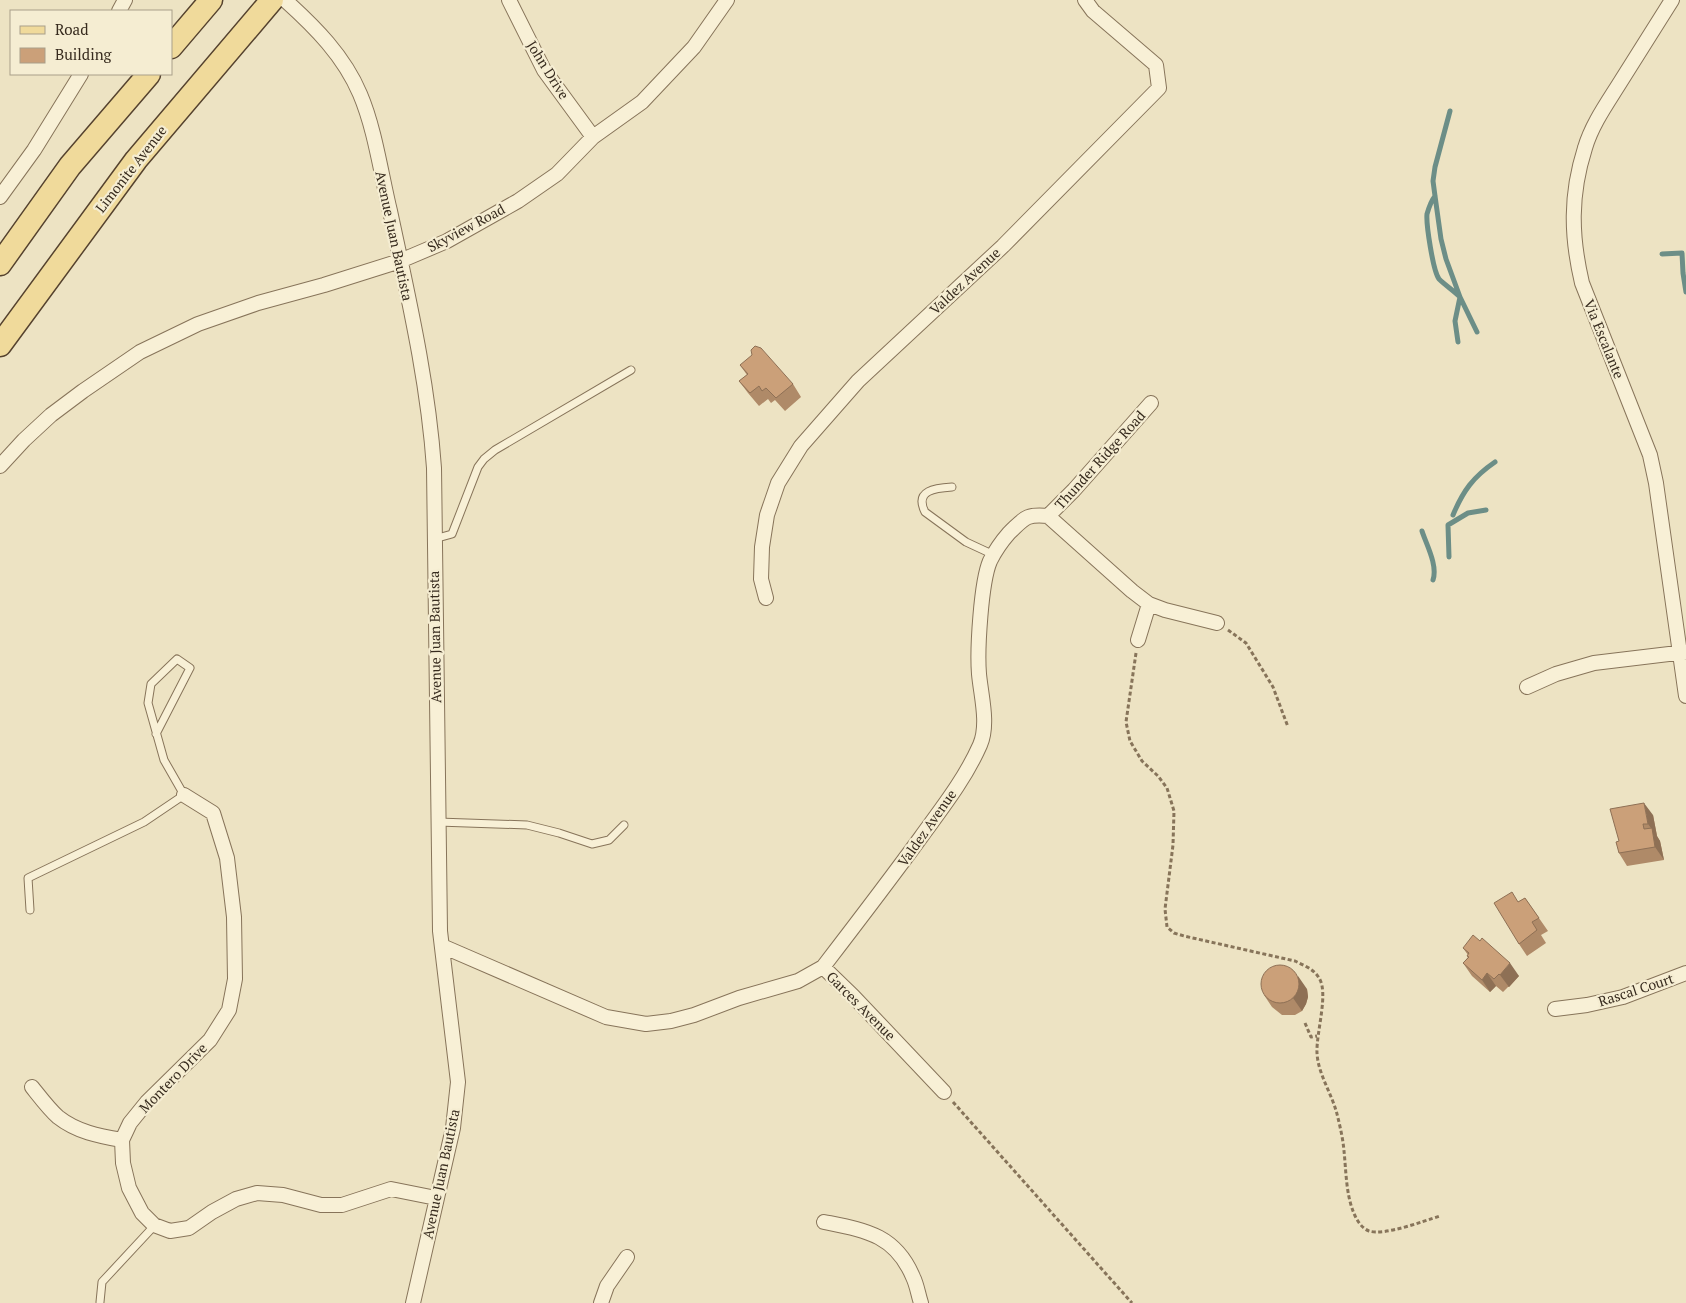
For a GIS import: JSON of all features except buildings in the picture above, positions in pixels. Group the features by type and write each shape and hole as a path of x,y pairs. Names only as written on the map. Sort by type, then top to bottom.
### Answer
{"main road":[{"path":"172,46 211,0"},
{"name":"Limonite Avenue","path":"0,345 136,160 272,0"},
{"path":"0,264 70,166 148,75"}],"street":[{"name":"Avenue Juan Bautista","path":"286,0 310,22 331,46 360,94 375,146 426,392 434,468 437,822 440,932 458,1082 453,1128 413,1303"},
{"name":"John Drive","path":"509,0 544,70 593,137"},
{"name":"Skyview Road","path":"0,466 51,415 140,352 198,324 258,302 324,285 400,261 447,241 518,201 557,174 593,137 642,102 694,47 727,0"},
{"name":"Valdez Avenue","path":"766,598 761,579 762,548 768,515 778,483 801,446 858,381 1003,246 1159,88 1156,65 1093,11 1086,0"},
{"name":"Via Escalante","path":"1672,0 1611,96 1585,146 1574,201 1573,230 1576,259 1582,284 1650,455 1683,653 1686,696"},
{"path":"0,197 34,150 80,75"},
{"name":"Thunder Ridge Road","path":"1048,516 1074,490 1151,403"},
{"name":"Thunder Ridge Road","path":"979,671 981,621 990,562 1003,540 1025,518 1031,515 1048,516 1149,604 1217,623"},
{"path":"1138,640 1149,604"},
{"path":"1527,687 1556,674 1594,663 1683,653"},
{"name":"Valdez Avenue","path":"823,967 872,905 948,800 972,763 981,742 984,723 979,671"},
{"name":"Montero Drive","path":"122,1140 130,1123 147,1102 210,1040 229,1010 235,979 234,917 227,858 213,813 184,795"},
{"name":"Garces Avenue","path":"442,946 606,1017 646,1024 671,1021 694,1015 739,998 798,981 823,967 854,996 944,1092"},
{"name":"Rascal Court","path":"1555,1009 1587,1006 1623,997 1686,973"},
{"path":"32,1088 58,1117 78,1130 122,1140 123,1163 129,1188 142,1213 155,1225 170,1231 189,1228 212,1212 236,1199 257,1194 283,1195 321,1206 342,1205 391,1189 436,1198"},
{"path":"824,1222 863,1229 878,1236 892,1246 905,1262 913,1277 921,1303"},
{"path":"601,1303 607,1286 627,1257"}],"lane":[{"path":"434,539 452,534 478,467 484,459 496,450 632,370"},
{"path":"952,487 934,488 923,496 921,502 925,512 966,542 994,555"},
{"path":"30,910 28,878 144,822 184,795 164,760 156,734 148,703 151,684 177,659 190,668 156,734"},
{"path":"437,822 528,826 560,833 592,844 609,840 624,825"},
{"path":"100,1302 102,1282 155,1225"}],"path":[{"path":"1217,623 1246,643 1273,687 1288,727"},
{"path":"1138,640 1126,722 1130,742 1142,761 1158,776 1167,788 1174,811 1173,845 1165,910 1167,927 1174,933 1184,936 1295,961 1310,968 1320,978 1323,991 1317,1036 1318,1063 1337,1112 1352,1208 1356,1218 1369,1231 1378,1232 1396,1229 1440,1216"},
{"path":"1305,1023 1311,1037 1317,1036"},
{"path":"944,1092 1132,1303"}],"waterway":[{"path":"1450,111 1433,181 1441,239 1446,259 1460,297 1477,332"},
{"path":"1435,196 1427,214 1430,247 1434,267 1439,279 1460,297 1455,321 1458,342"},
{"path":"1662,254 1682,253 1686,292"},
{"path":"1453,515 1470,485 1495,462"},
{"path":"1449,557 1448,525 1468,513 1486,510"},
{"path":"1422,531 1433,561 1433,580"}]}
